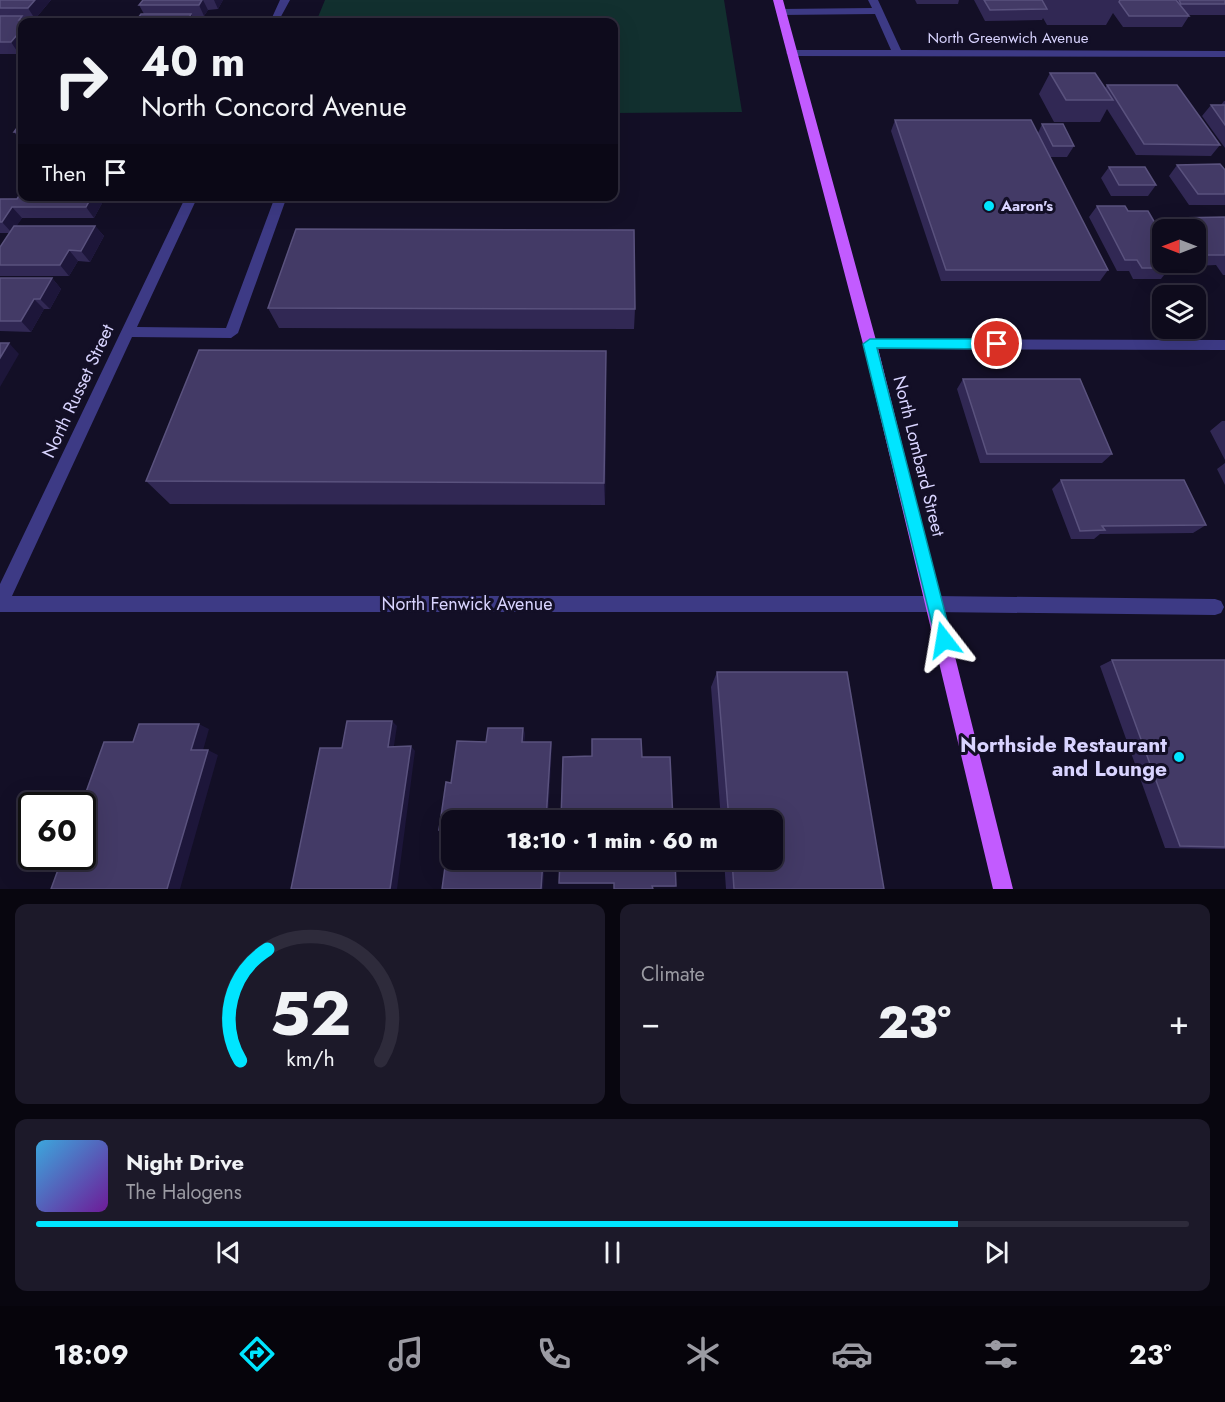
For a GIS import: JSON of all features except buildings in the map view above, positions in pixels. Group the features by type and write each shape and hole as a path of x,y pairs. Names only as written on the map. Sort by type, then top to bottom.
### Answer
{"main road":[{"name":"North Lombard Street","path":"778,0 870,344 1003,889"}],"street":[{"path":"276,18 285,0"},
{"path":"873,0 897,53"},
{"path":"781,12 878,11"},
{"name":"North Greenwich Avenue","path":"791,53 1225,54"},
{"name":"North Russet Street","path":"0,603 190,201"},
{"path":"128,332 231,333 279,202"},
{"path":"870,344 1225,345"},
{"name":"North Fenwick Avenue","path":"0,603 935,604 1215,607"}],"green space":[{"path":"325,0 724,0 742,112 618,113 618,18 318,18"}],"place":[{"name":"Aaron's","path":"989,206"},
{"name":"Northside Restaurant and Lounge","path":"1179,757"}],"route":[{"path":"944,640 870,344 997,344"}]}
